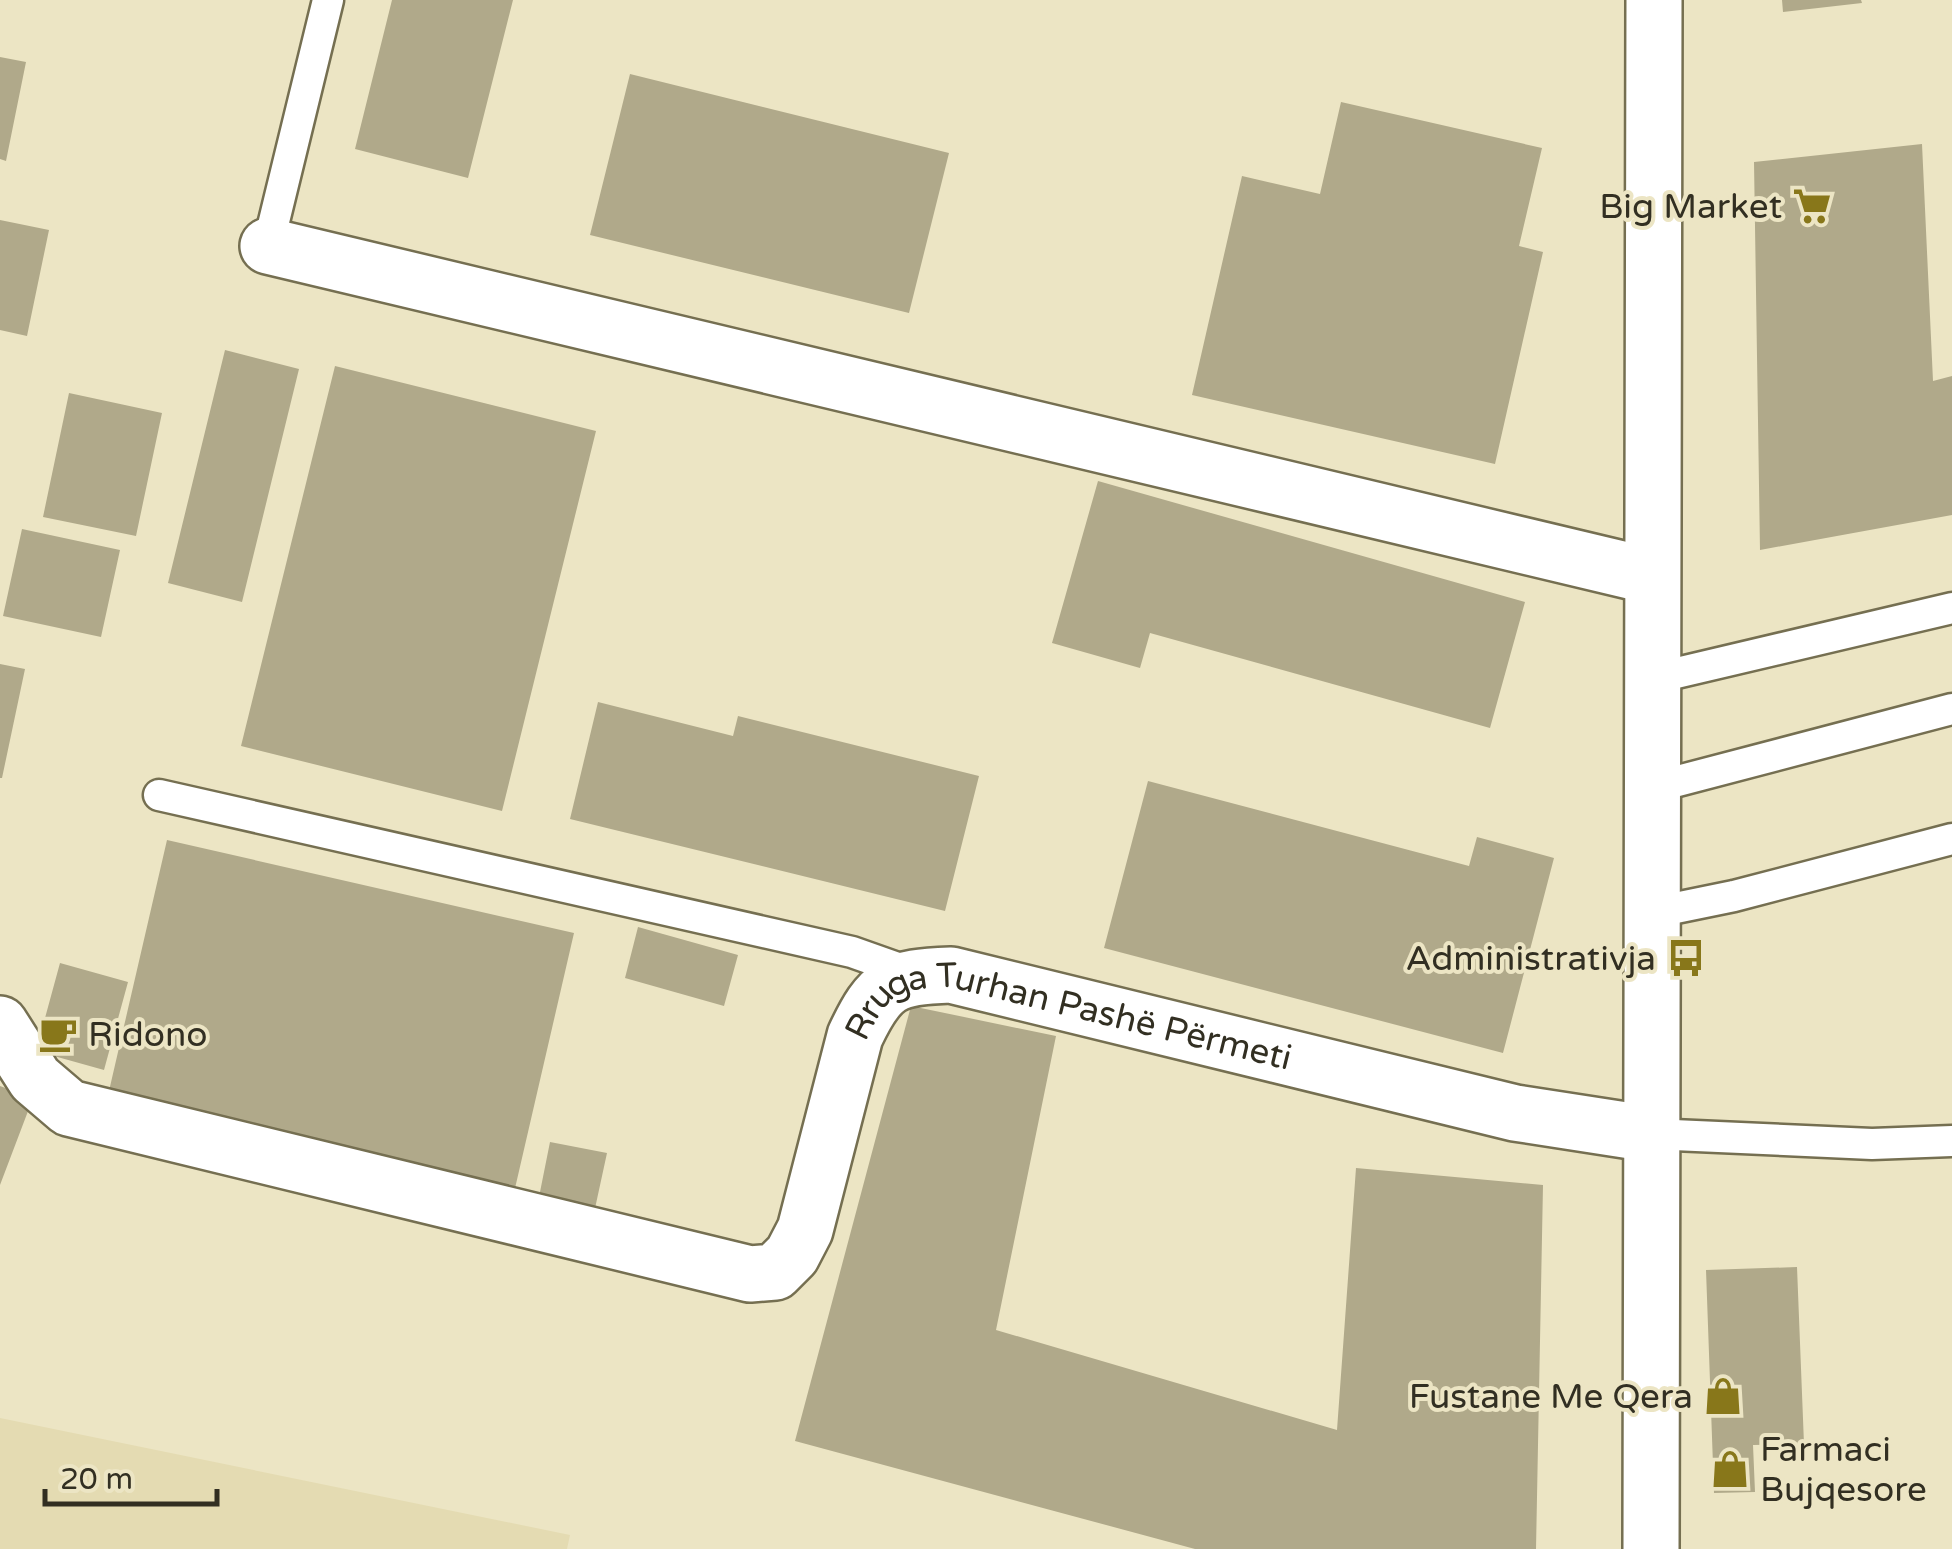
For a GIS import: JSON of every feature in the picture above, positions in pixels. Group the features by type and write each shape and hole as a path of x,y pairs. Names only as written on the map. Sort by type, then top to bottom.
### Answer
{"street":[{"path":"1651,1549 1654,0"},
{"path":"268,246 1651,576"},
{"name":"Rruga Turhan Pashë Përmeti","path":"0,1024 35,1079 69,1108 750,1274 774,1272 792,1254 805,1230 855,1036 868,1008 887,986 920,976 951,976 1515,1113 1651,1134"}],"lane":[{"path":"268,246 328,0"},
{"path":"1651,679 1952,608"},
{"path":"1651,788 1952,708"},
{"path":"159,795 852,952 920,976"},
{"path":"1651,914 1952,839"},
{"path":"1651,1134 1872,1144 1952,1141"}],"shaded area":[{"path":"0,1418 570,1535 567,1549 0,1549"}],"building":[{"path":"392,0 513,0 468,178 355,149"},
{"path":"1782,0 1861,0 1862,3 1783,12"},
{"path":"0,57 26,62 6,161 0,159"},
{"path":"630,74 949,153 909,313 590,235"},
{"path":"1341,102 1542,148 1519,246 1543,252 1495,464 1192,395 1242,176 1320,194"},
{"path":"1922,144 1933,381 1952,376 1952,515 1760,550 1754,162"},
{"path":"0,220 49,230 27,336 0,330"},
{"path":"225,350 299,369 242,602 168,583"},
{"path":"335,366 596,431 502,811 241,746"},
{"path":"69,393 162,413 136,536 43,517"},
{"path":"1098,481 1525,602 1490,728 1150,633 1140,668 1052,643"},
{"path":"22,529 120,550 101,637 3,616"},
{"path":"0,664 25,669 2,778 0,778"},
{"path":"598,702 733,736 738,716 979,776 945,911 570,819"},
{"path":"1148,781 1469,866 1477,837 1554,858 1503,1053 1104,948"},
{"path":"167,840 574,933 513,1197 106,1104"},
{"path":"638,927 738,955 724,1006 625,978"},
{"path":"60,963 128,982 104,1070 36,1051"},
{"path":"911,1006 1056,1036 996,1330 1337,1430 1356,1168 1543,1185 1536,1549 1195,1549 795,1441"},
{"path":"0,1086 33,1098 0,1185"},
{"path":"550,1142 607,1153 594,1213 538,1202"},
{"path":"1797,1267 1804,1444 1753,1445 1755,1492 1714,1493 1706,1270"}],"place":[{"name":"Big Market","path":"1812,206"},
{"name":"Administrativja","path":"1686,958"},
{"name":"Ridono","path":"58,1034"},
{"name":"Fustane Me Qera","path":"1723,1396"},
{"name":"Farmaci Bujqesore","path":"1730,1469"}]}
